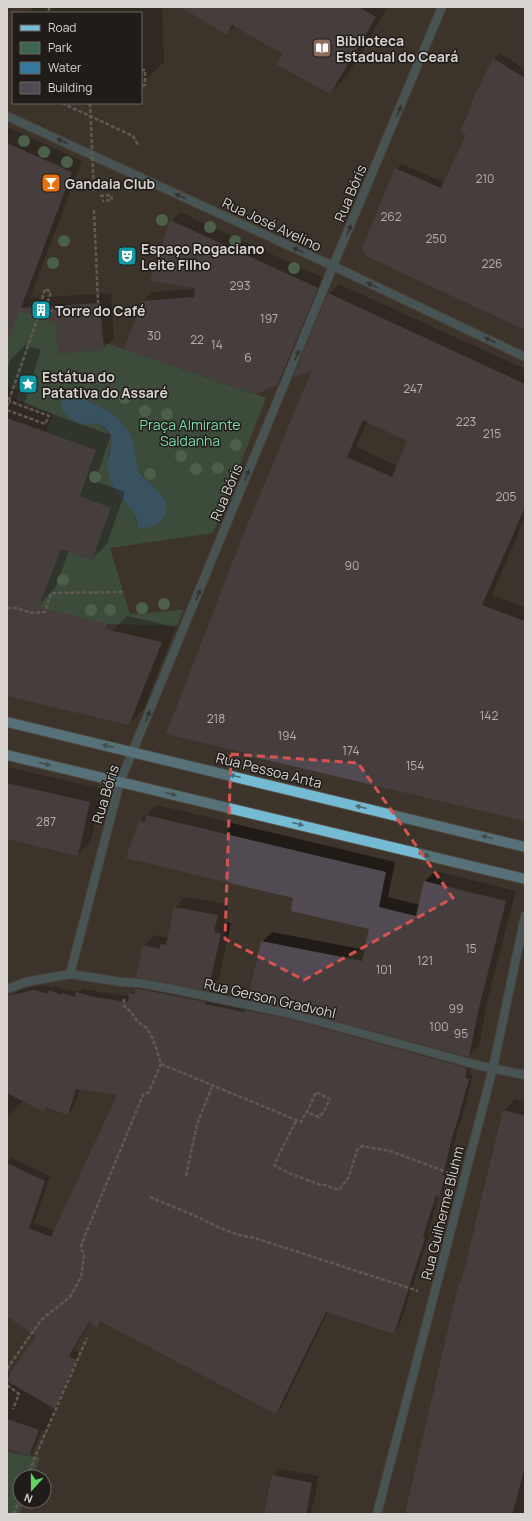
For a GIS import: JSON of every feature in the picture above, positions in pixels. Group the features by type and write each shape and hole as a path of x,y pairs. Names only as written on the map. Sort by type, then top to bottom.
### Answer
{"main road":[{"name":"Rua Pessoa Anta","path":"7,722 525,847"},
{"path":"7,755 525,879"}],"street":[{"name":"Rua Bóris","path":"70,974 120,782 333,266 442,7"},
{"name":"Rua José Avelino","path":"7,116 333,266 525,357"},
{"name":"Rua Guilherme Bluhm","path":"377,1514 493,1068 525,916"},
{"name":"Rua Gerson Gradvohl","path":"7,990 26,982 70,974 122,982 139,983 291,1014 493,1068 525,1075"}],"path":[{"path":"142,70 145,70 145,85 142,86"},
{"path":"64,104 133,136 138,145"},
{"path":"90,104 94,193"},
{"path":"100,196 111,195 112,200 102,200"},
{"path":"94,210 98,303"},
{"path":"42,298 45,289 51,292 47,304"},
{"path":"49,310 55,312"},
{"path":"7,406 38,317"},
{"path":"7,392 11,393"},
{"path":"7,410 45,424 49,416 9,401"},
{"path":"7,608 16,608 32,613 45,612 51,593 124,592"},
{"path":"122,982 124,1006 133,1013 138,1022 147,1027 149,1034 153,1039 153,1045 161,1064 212,1087 233,1094 296,1121 301,1122 306,1112 308,1110 316,1092 330,1099 319,1117 306,1112"},
{"path":"7,1369 40,1320 70,1297 77,1285 81,1277 84,1256 81,1248 82,1243 143,1095 149,1092 161,1064"},
{"path":"186,1176 197,1124 212,1087"},
{"path":"296,1121 274,1165 291,1174 321,1186 325,1185 339,1190 349,1177 357,1150 362,1146 390,1151 464,1179"},
{"path":"150,1197 226,1231 241,1236 255,1238 434,1296"},
{"path":"30,1469 87,1338"},
{"path":"7,1385 19,1394 13,1409"}],"highlighted area":[{"path":"231,754 358,763 453,898 304,980 225,939"}],"green space":[{"name":"Praça Almirante Saldanha","path":"7,305 56,324 58,353 103,350 103,342 266,398 213,533 110,548 130,614 183,610 177,626 107,624 55,611 53,617 7,593 40,605 61,549 92,560 111,508 80,496 96,450 46,432 53,414 16,399 19,390 7,386","holes":["81,395 85,400 103,408 123,424 134,444 137,466 140,472 156,489 138,527 134,513 129,505 123,500 108,457 112,441 106,430 93,422 85,424 73,420 63,412"]},
{"path":"7,1452 40,1457 36,1469 12,1469 12,1509 21,1509 19,1514 7,1514"}],"water":[{"path":"75,391 91,403 103,408 113,415 122,423 129,433 135,447 139,471 160,494 166,506 166,513 161,521 156,525 147,528 138,527 133,512 116,491 108,470 111,437 107,430 97,424 79,423 63,412 63,398"}],"building":[{"name":"Biblioteca Estadual do Ceará","path":"181,7 359,7 376,17 330,94 276,64 283,54 232,25 227,35"},
{"path":"493,58 525,78 525,330 366,256 362,248 395,168 441,188 466,135 460,131 469,112 471,103"},
{"path":"7,143 72,172 21,308 100,303 104,350 58,353 56,324 20,310 9,339 7,339"},
{"path":"170,220 318,288 278,384 256,394 124,349 142,301 194,297 195,288 150,281"},
{"path":"328,293 525,384 525,507 482,605 525,621 525,821 246,755 246,753 166,734 242,538 312,370 293,378","holes":["363,420 407,441 392,477 347,457"]},
{"path":"7,418 96,450 80,496 111,508 92,560 61,549 39,607 107,624 105,629 162,642 129,725 7,696"},
{"path":"7,783 90,802 78,856 7,839"},
{"path":"146,815 386,872 379,907 416,916 424,881 506,901 478,1012 469,1057 292,1009 248,999 261,941 362,961 369,929 291,911 293,898 126,858 139,820 145,822"},
{"path":"174,907 218,915 214,932 221,934 208,991 136,977 143,945 159,949 161,944 166,945"},
{"path":"135,988 206,1002 205,1004 244,1012 245,1010 290,1019 467,1068 465,1078 469,1079 454,1129 443,1175 445,1176 439,1197 436,1196 429,1217 423,1237 425,1238 394,1334 326,1312 276,1414 100,1321 97,1328 89,1322 69,1356 76,1360 55,1409 7,1381 11,1372 36,1336 7,1316 7,1163 45,1181 29,1228 51,1237 117,1095 76,1089 68,1115 46,1107 44,1112 7,1093 7,996 34,990 48,994 49,990 61,995 62,993 75,997 76,992 94,997 128,1002 129,994 135,994"},
{"path":"503,1110 525,1116 525,1466 512,1514 405,1514 459,1282 461,1283"},
{"path":"7,1419 39,1430 29,1456 7,1448"},
{"path":"272,1475 312,1483 306,1514 264,1514"}],"place":[{"name":"Biblioteca Estadual do Ceará","path":"322,48"},
{"name":"Gandaia Club","path":"51,183"},
{"name":"Espaço Rogaciano Leite Filho","path":"127,256"},
{"name":"Torre do Café","path":"41,310"},
{"name":"Estátua do Patativa do Assaré","path":"28,384"}]}
